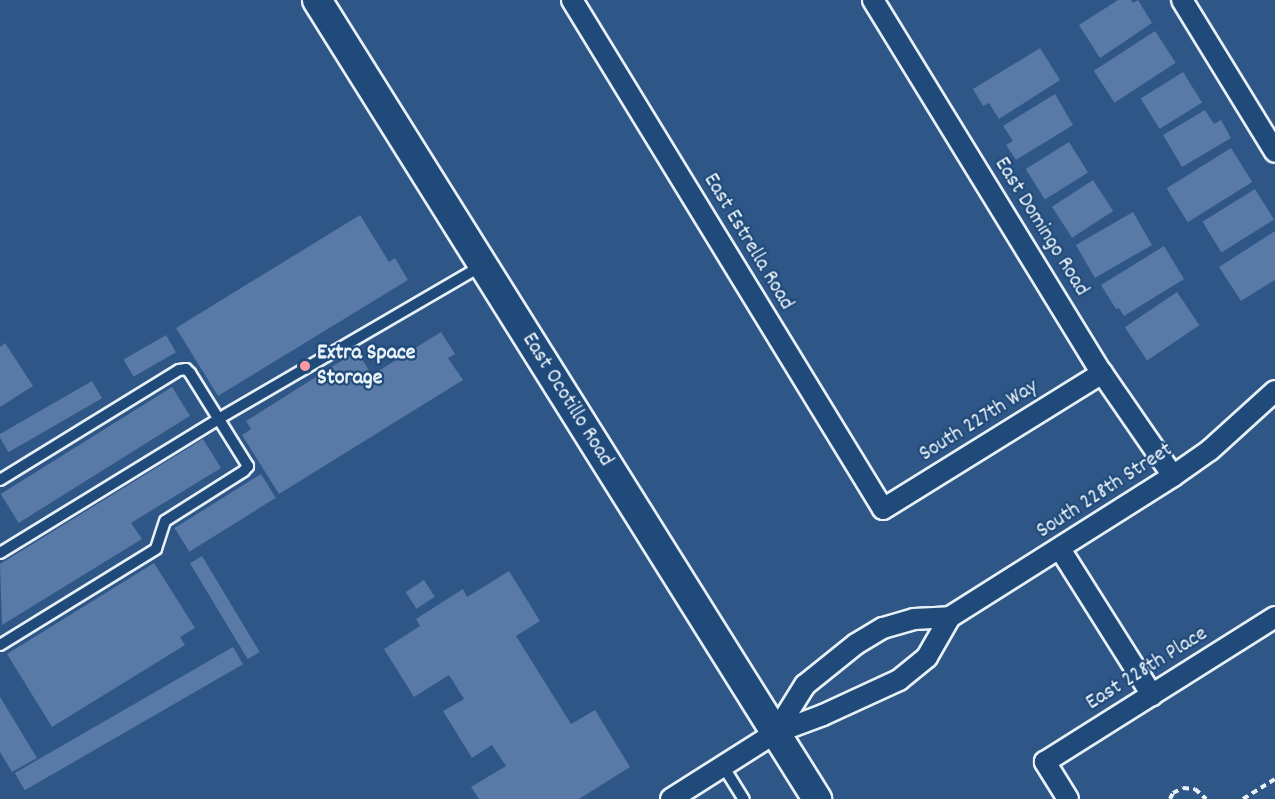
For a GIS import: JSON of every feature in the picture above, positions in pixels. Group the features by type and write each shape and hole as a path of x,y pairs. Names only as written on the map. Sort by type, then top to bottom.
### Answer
{"main road":[{"name":"East Ocotillo Road","path":"317,0 817,799"}],"street":[{"name":"East Estrella Road","path":"572,0 883,509"},
{"name":"East Domingo Road","path":"873,0 1102,373 1173,476"},
{"path":"1182,0 1275,152"},
{"name":"South 227th Way","path":"883,509 1102,373"},
{"name":"South 228th Street","path":"671,799 775,733 824,715 899,680 927,657 950,617 1173,476 1210,450 1275,391"},
{"path":"1060,549 1152,695"},
{"name":"South 228th Street","path":"775,733 805,685 856,644 883,628 914,619 950,617"},
{"name":"East 228th Place","path":"1068,799 1045,762 1275,617"}],"lane":[{"path":"0,552 220,418 483,265"},
{"path":"0,480 179,370 186,369 220,418 248,466 244,471 165,521 156,549 0,645"},
{"path":"723,766 744,799"}],"path":[{"path":"1243,799 1275,779"},
{"path":"1170,799 1173,793 1183,788 1195,789 1206,799"}],"building":[{"path":"1118,0 1131,0 1133,3 1138,0 1152,23 1100,58 1079,25"},
{"path":"1155,31 1176,63 1114,103 1094,71"},
{"path":"1040,48 1060,80 999,119 989,103 983,106 973,89"},
{"path":"1183,72 1202,103 1160,129 1141,98"},
{"path":"1055,94 1073,125 1016,160 1006,145 1013,141 1003,126"},
{"path":"1205,110 1214,124 1221,120 1231,138 1182,167 1163,135"},
{"path":"1069,142 1088,173 1045,200 1026,169"},
{"path":"1231,148 1252,182 1188,222 1167,188"},
{"path":"1093,180 1113,211 1072,238 1052,207"},
{"path":"1255,189 1274,220 1221,252 1202,222"},
{"path":"1133,212 1152,245 1095,278 1076,245"},
{"path":"360,215 389,262 395,258 408,280 218,396 176,328"},
{"path":"1275,231 1275,280 1241,301 1219,267"},
{"path":"1164,246 1184,279 1124,316 1119,308 1116,309 1101,285"},
{"path":"1177,292 1199,325 1147,360 1125,327"},
{"path":"441,332 455,354 448,358 463,380 279,494 242,435 251,429 246,421 357,351 372,375"},
{"path":"166,335 176,352 134,377 124,360"},
{"path":"5,343 33,386 0,407 0,347"},
{"path":"92,381 102,398 8,452 0,434"},
{"path":"172,387 190,416 19,523 1,494"},
{"path":"203,439 221,468 131,523 142,539 2,625 0,564"},
{"path":"261,474 276,498 189,552 174,528"},
{"path":"202,556 260,652 248,659 190,563"},
{"path":"154,563 195,628 180,637 185,645 52,727 7,654"},
{"path":"509,571 540,621 516,636 571,724 595,710 630,767 579,799 479,799 471,787 506,766 492,745 472,758 443,711 464,699 449,675 414,697 384,649 420,626 416,619 463,589 467,597"},
{"path":"424,580 435,597 416,609 406,592"},
{"path":"233,647 243,664 25,790 15,773"},
{"path":"0,697 37,758 12,772 0,752"}],"place":[{"name":"Extra Space Storage","path":"305,366"}]}
